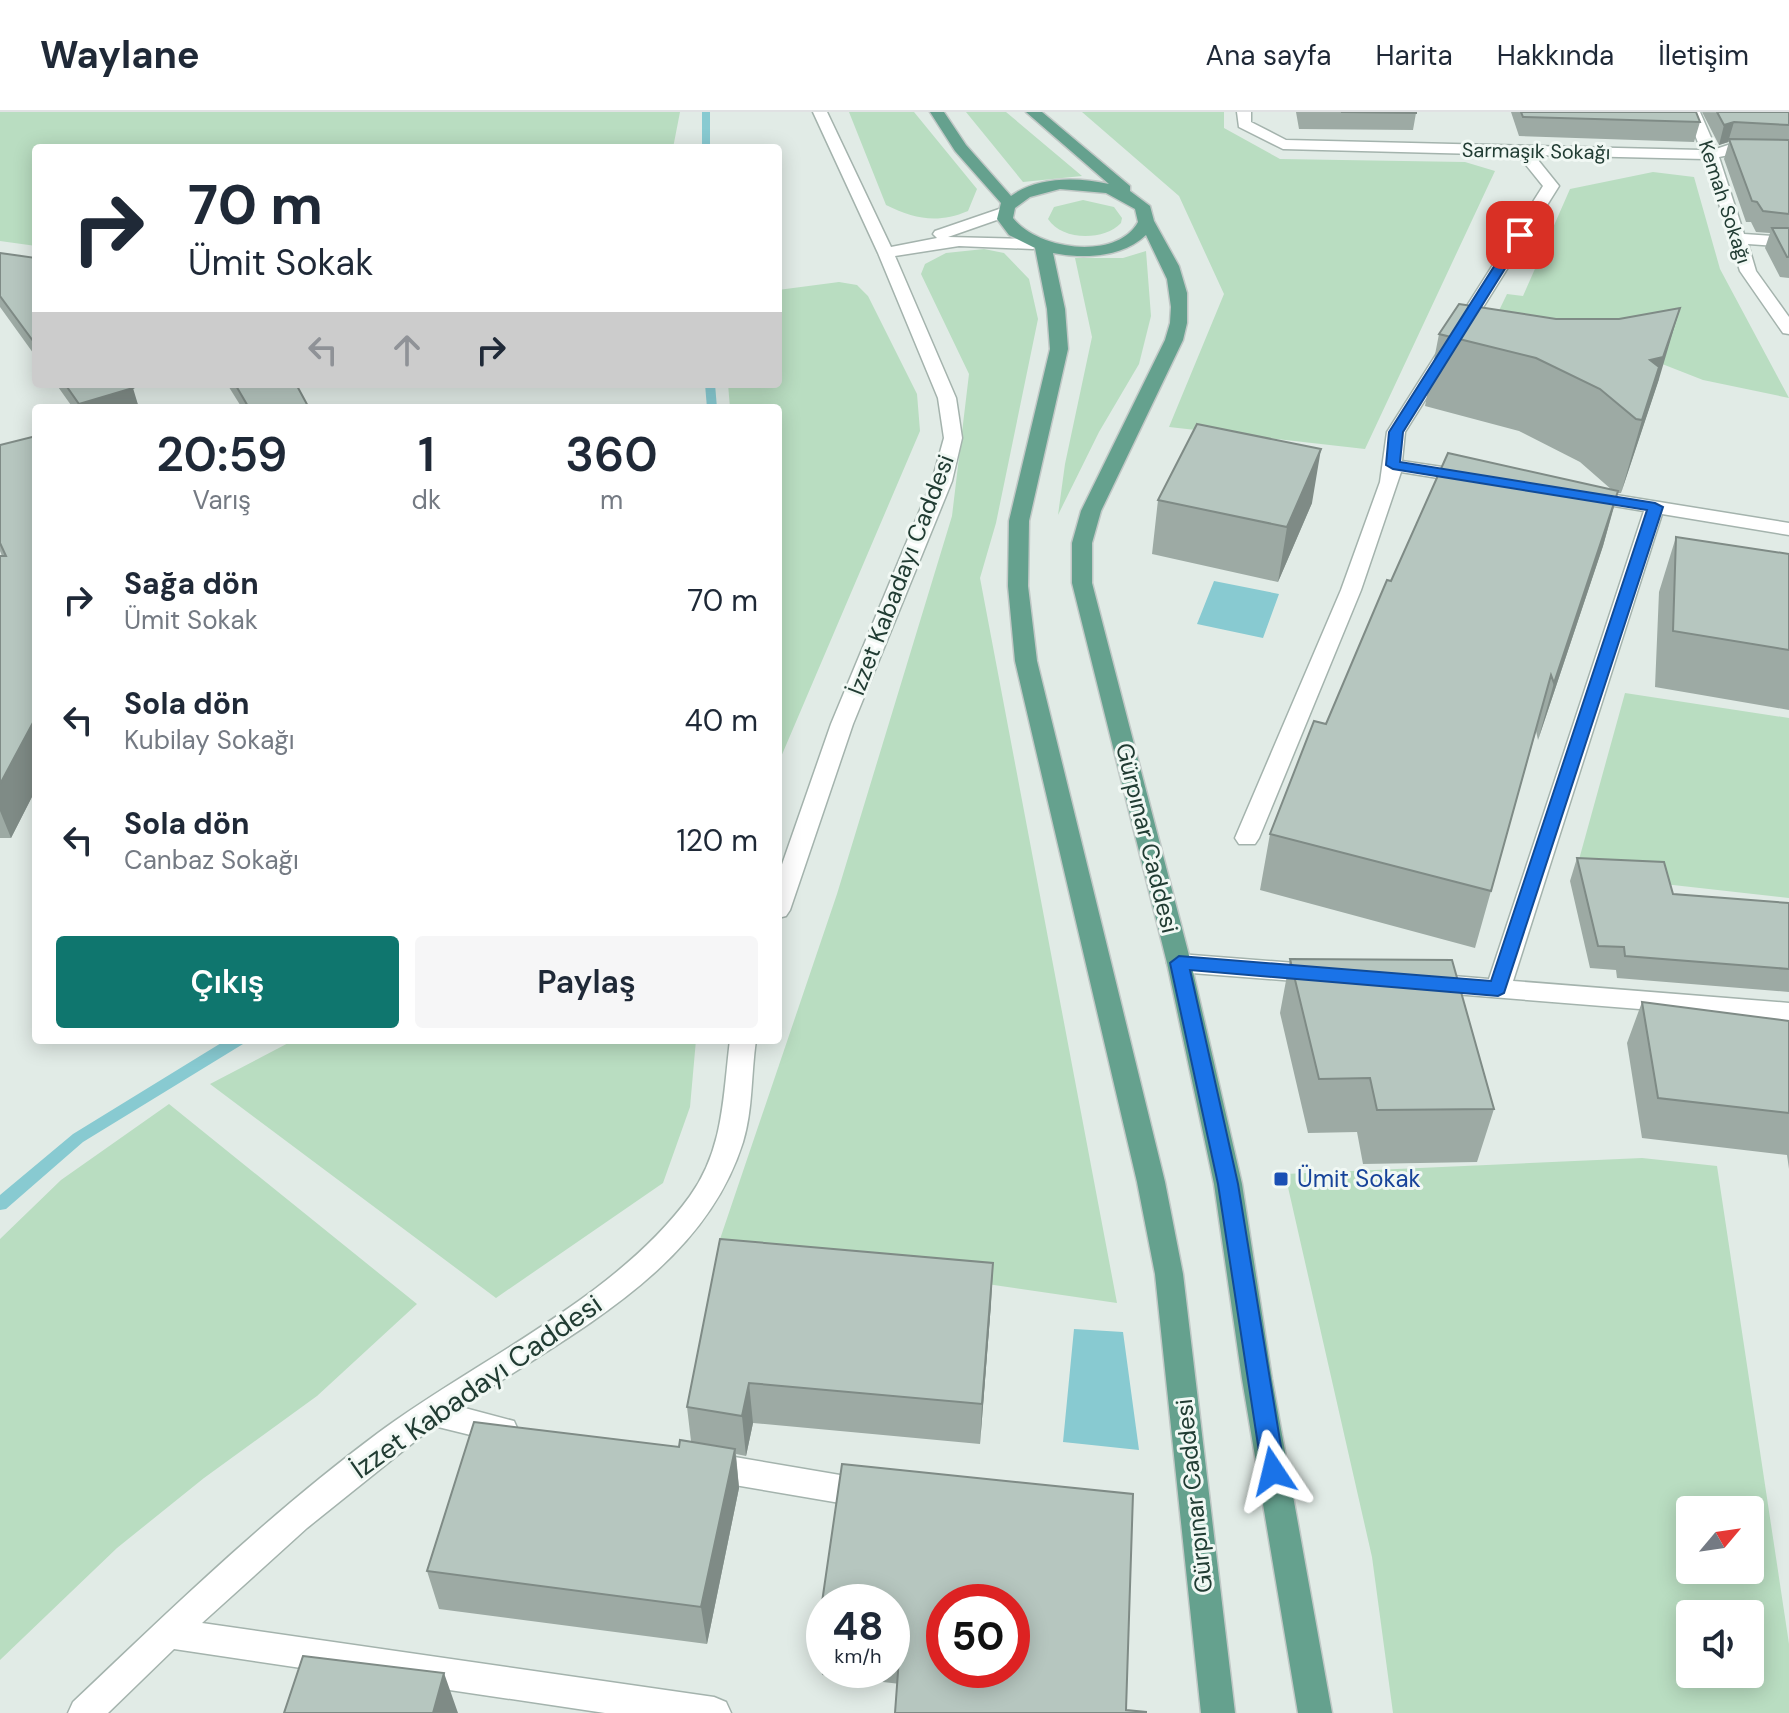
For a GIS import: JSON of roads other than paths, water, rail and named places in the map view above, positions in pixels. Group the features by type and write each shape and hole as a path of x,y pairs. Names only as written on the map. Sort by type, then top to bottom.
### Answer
{"main road":[{"path":"937,112 960,148 1007,207 1006,224 1016,235 1038,245 1081,252 1105,250 1134,239 1148,224"},
{"path":"1033,112 1137,201"},
{"path":"1007,207 1021,194 1059,184 1103,187 1137,201"},
{"name":"Gürpınar Caddesi","path":"1137,201 1147,212 1148,224 1174,272 1182,316 1174,340 1091,511 1082,543 1082,583 1179,963 1228,1184 1257,1379 1315,1713"},
{"name":"Gürpınar Caddesi","path":"1038,245 1056,309 1059,349 1019,521 1018,586 1025,646 1169,1274 1218,1713"}],"street":[{"name":"İzzet Kabadayı Caddesi","path":"782,898 842,724 950,457 952,417 947,398 886,253 820,112"},
{"name":"Sarmaşık Sokağı","path":"1244,112 1244,124 1283,144 1711,155 1728,150 1789,152"},
{"name":"Kemah Sokağı","path":"1693,112 1711,155 1748,271 1789,329"},
{"path":"1247,838 1351,590 1390,482 1396,432 1551,186 1523,151"},
{"path":"886,253 1007,207"},
{"path":"886,253 934,241 966,239 1038,245"},
{"path":"1739,239 1789,242"},
{"path":"1393,465 1485,480"},
{"path":"1563,492 1789,529"},
{"path":"1498,989 1655,507"},
{"path":"1179,963 1338,976"},
{"path":"1402,981 1789,1012"},
{"name":"İzzet Kabadayı Caddesi","path":"85,1713 168,1633 325,1493 430,1412 588,1309 631,1276 671,1238 699,1205 731,1138 743,1044"},
{"path":"430,1412 535,1436"},
{"path":"672,1460 840,1489"},
{"path":"168,1633 714,1713"}],"water":[{"path":"1214,581 1279,594 1263,638 1197,624"},
{"path":"1074,1329 1123,1332 1139,1450 1063,1442"}],"waterway":[{"path":"706,112 706,144"},
{"path":"710,388 712,404"},
{"path":"0,1204 78,1138 231,1044"}],"place":[{"name":"Ümit Sokak","path":"1281,1179"}]}
